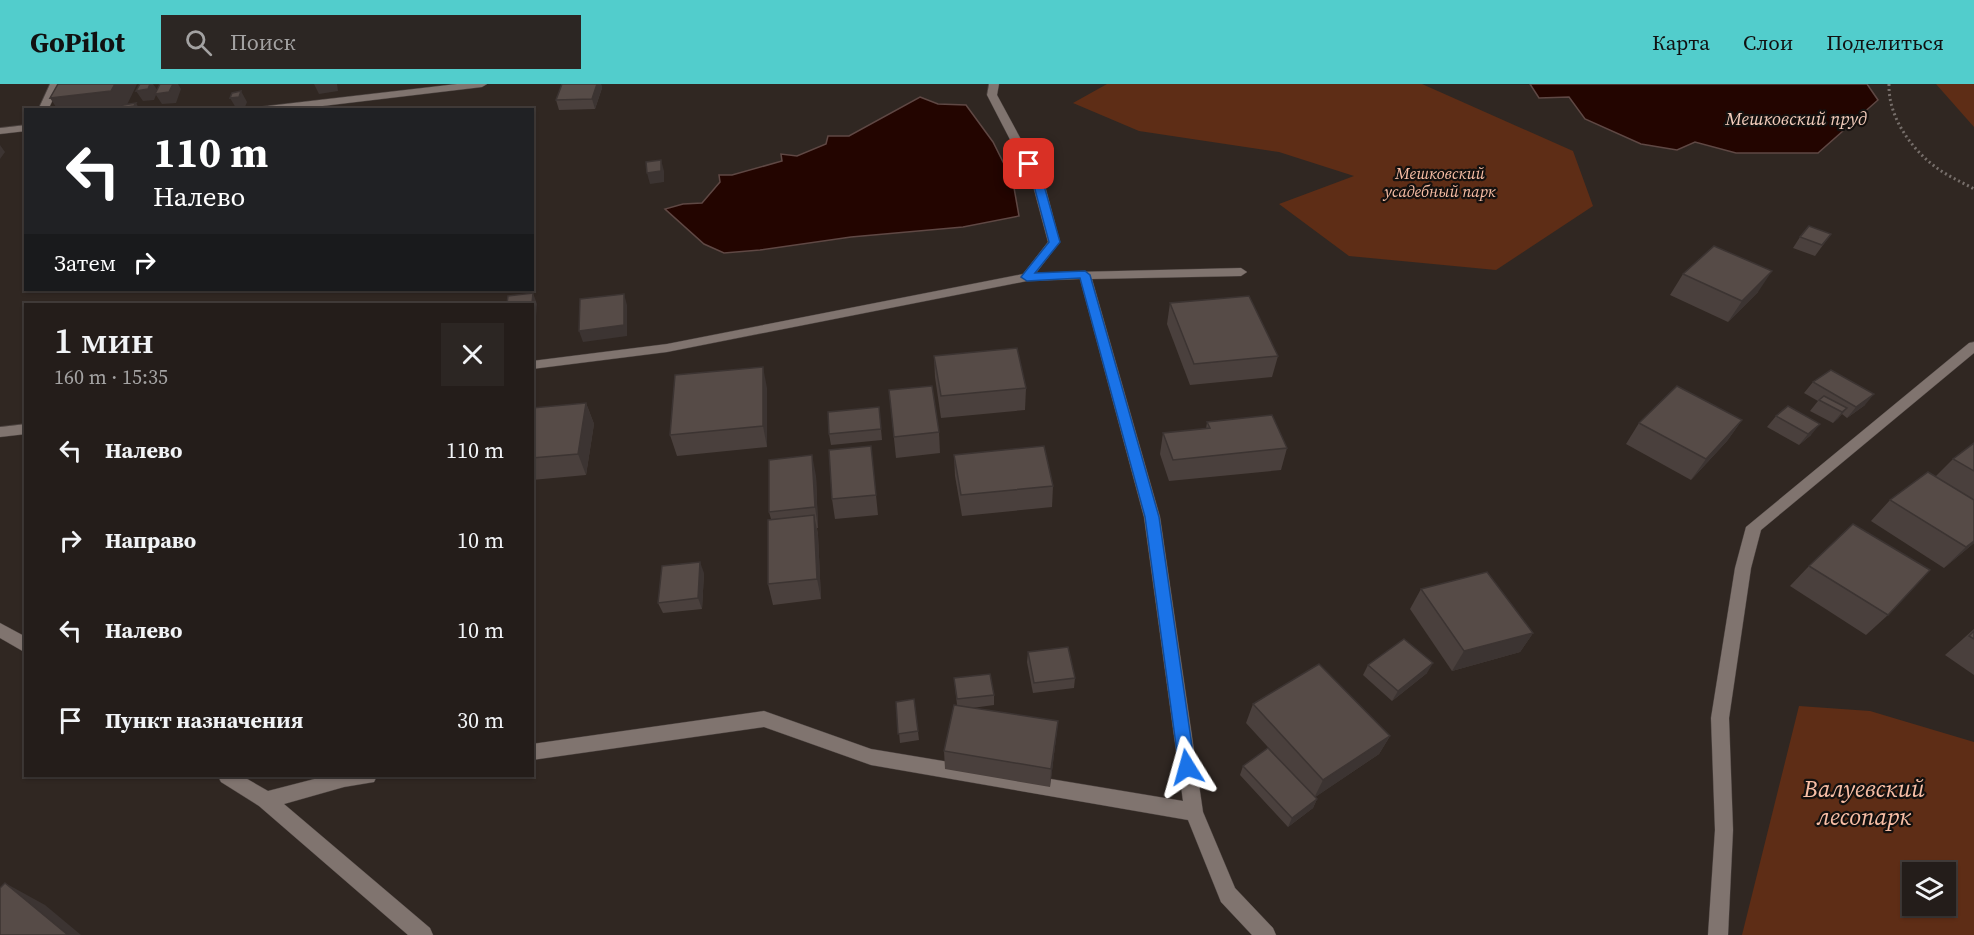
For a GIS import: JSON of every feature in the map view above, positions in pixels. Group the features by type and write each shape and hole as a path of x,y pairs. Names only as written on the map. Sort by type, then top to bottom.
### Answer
{"street":[{"path":"44,108 55,84"},
{"path":"276,108 482,84"},
{"path":"994,84 992,94 1038,182 1054,242 1027,277"},
{"path":"0,131 24,128"},
{"path":"534,365 667,348 1027,277 1241,272"},
{"path":"1085,275 1152,517 1194,812 1228,896 1266,935"},
{"path":"1718,935 1724,830 1720,718 1743,568 1754,527 1974,346"},
{"path":"0,432 24,429"},
{"path":"0,630 24,645"},
{"path":"534,752 764,719 871,757 1194,812"},
{"path":"229,777 266,800 423,935"},
{"path":"266,800 344,779 360,777"}],"path":[{"path":"1889,84 1887,94 1902,130 1932,164 1974,189"}],"green space":[{"name":"Мешковский усадебный парк","path":"1107,84 1422,84 1573,151 1593,206 1496,270 1349,256 1279,204 1354,176 1279,152 1139,131 1073,103"},
{"path":"1936,84 1974,84 1974,127"},
{"name":"Валуевский лесопарк","path":"1799,706 1870,711 1974,742 1974,935 1742,935"}],"water":[{"name":"Мешковский пруд","path":"1530,84 1867,84 1878,100 1818,153 1736,153 1695,142 1677,150 1641,144 1585,119 1569,97 1539,98"},
{"path":"920,97 938,104 966,105 993,142 1013,182 1019,216 963,227 851,237 724,253 704,244 665,209 683,204 702,203 720,182 719,175 732,175 782,161 781,154 797,156 826,144 828,136 849,136"}],"building":[{"path":"58,84 115,84 111,91 50,98"},
{"path":"140,84 150,84 148,89 136,91"},
{"path":"160,84 173,84 169,92 155,94"},
{"path":"562,84 597,84 592,99 556,100"},
{"path":"241,91 239,97 230,98 232,93"},
{"path":"136,103 134,106 121,108 123,105"},
{"path":"661,160 661,171 647,173 646,162"},
{"path":"1809,226 1831,234 1822,245 1800,237"},
{"path":"1714,246 1772,271 1742,301 1683,274"},
{"path":"533,293 532,303 507,303 508,296"},
{"path":"624,294 624,325 579,331 580,299"},
{"path":"1249,296 1278,356 1194,364 1170,303"},
{"path":"1017,348 1026,388 941,396 934,356"},
{"path":"763,367 763,426 670,435 675,375"},
{"path":"1831,370 1874,394 1856,407 1813,382"},
{"path":"932,386 939,432 894,437 889,390"},
{"path":"1677,386 1742,420 1706,459 1639,423"},
{"path":"1824,396 1847,408 1842,412 1819,400"},
{"path":"586,403 578,454 534,458 534,408"},
{"path":"1788,406 1820,424 1808,434 1776,416"},
{"path":"879,407 881,429 829,434 828,412"},
{"path":"1272,415 1287,448 1173,460 1163,433 1210,428 1207,422"},
{"path":"1974,443 1974,471 1953,459"},
{"path":"871,446 876,495 832,499 829,450"},
{"path":"1044,446 1053,486 961,495 954,455"},
{"path":"812,455 815,507 769,512 769,460"},
{"path":"1928,472 1974,500 1974,541 1966,547 1890,500"},
{"path":"814,515 817,579 768,584 768,520"},
{"path":"1853,524 1930,570 1888,615 1809,566"},
{"path":"700,562 698,598 658,603 662,566"},
{"path":"1487,572 1533,633 1464,651 1421,589"},
{"path":"1404,639 1433,663 1398,691 1368,665"},
{"path":"1068,647 1075,678 1034,683 1028,652"},
{"path":"1319,664 1390,736 1323,780 1253,704"},
{"path":"990,674 994,695 957,699 954,678"},
{"path":"914,699 918,731 898,734 896,702"},
{"path":"954,705 1058,721 1051,769 944,751"},
{"path":"1268,748 1317,799 1292,818 1243,766"},
{"path":"5,883 68,935 0,935 0,888"}],"route":[{"path":"1029,164 1038,182 1054,242 1027,277 1085,275 1152,517 1187,767"}]}
